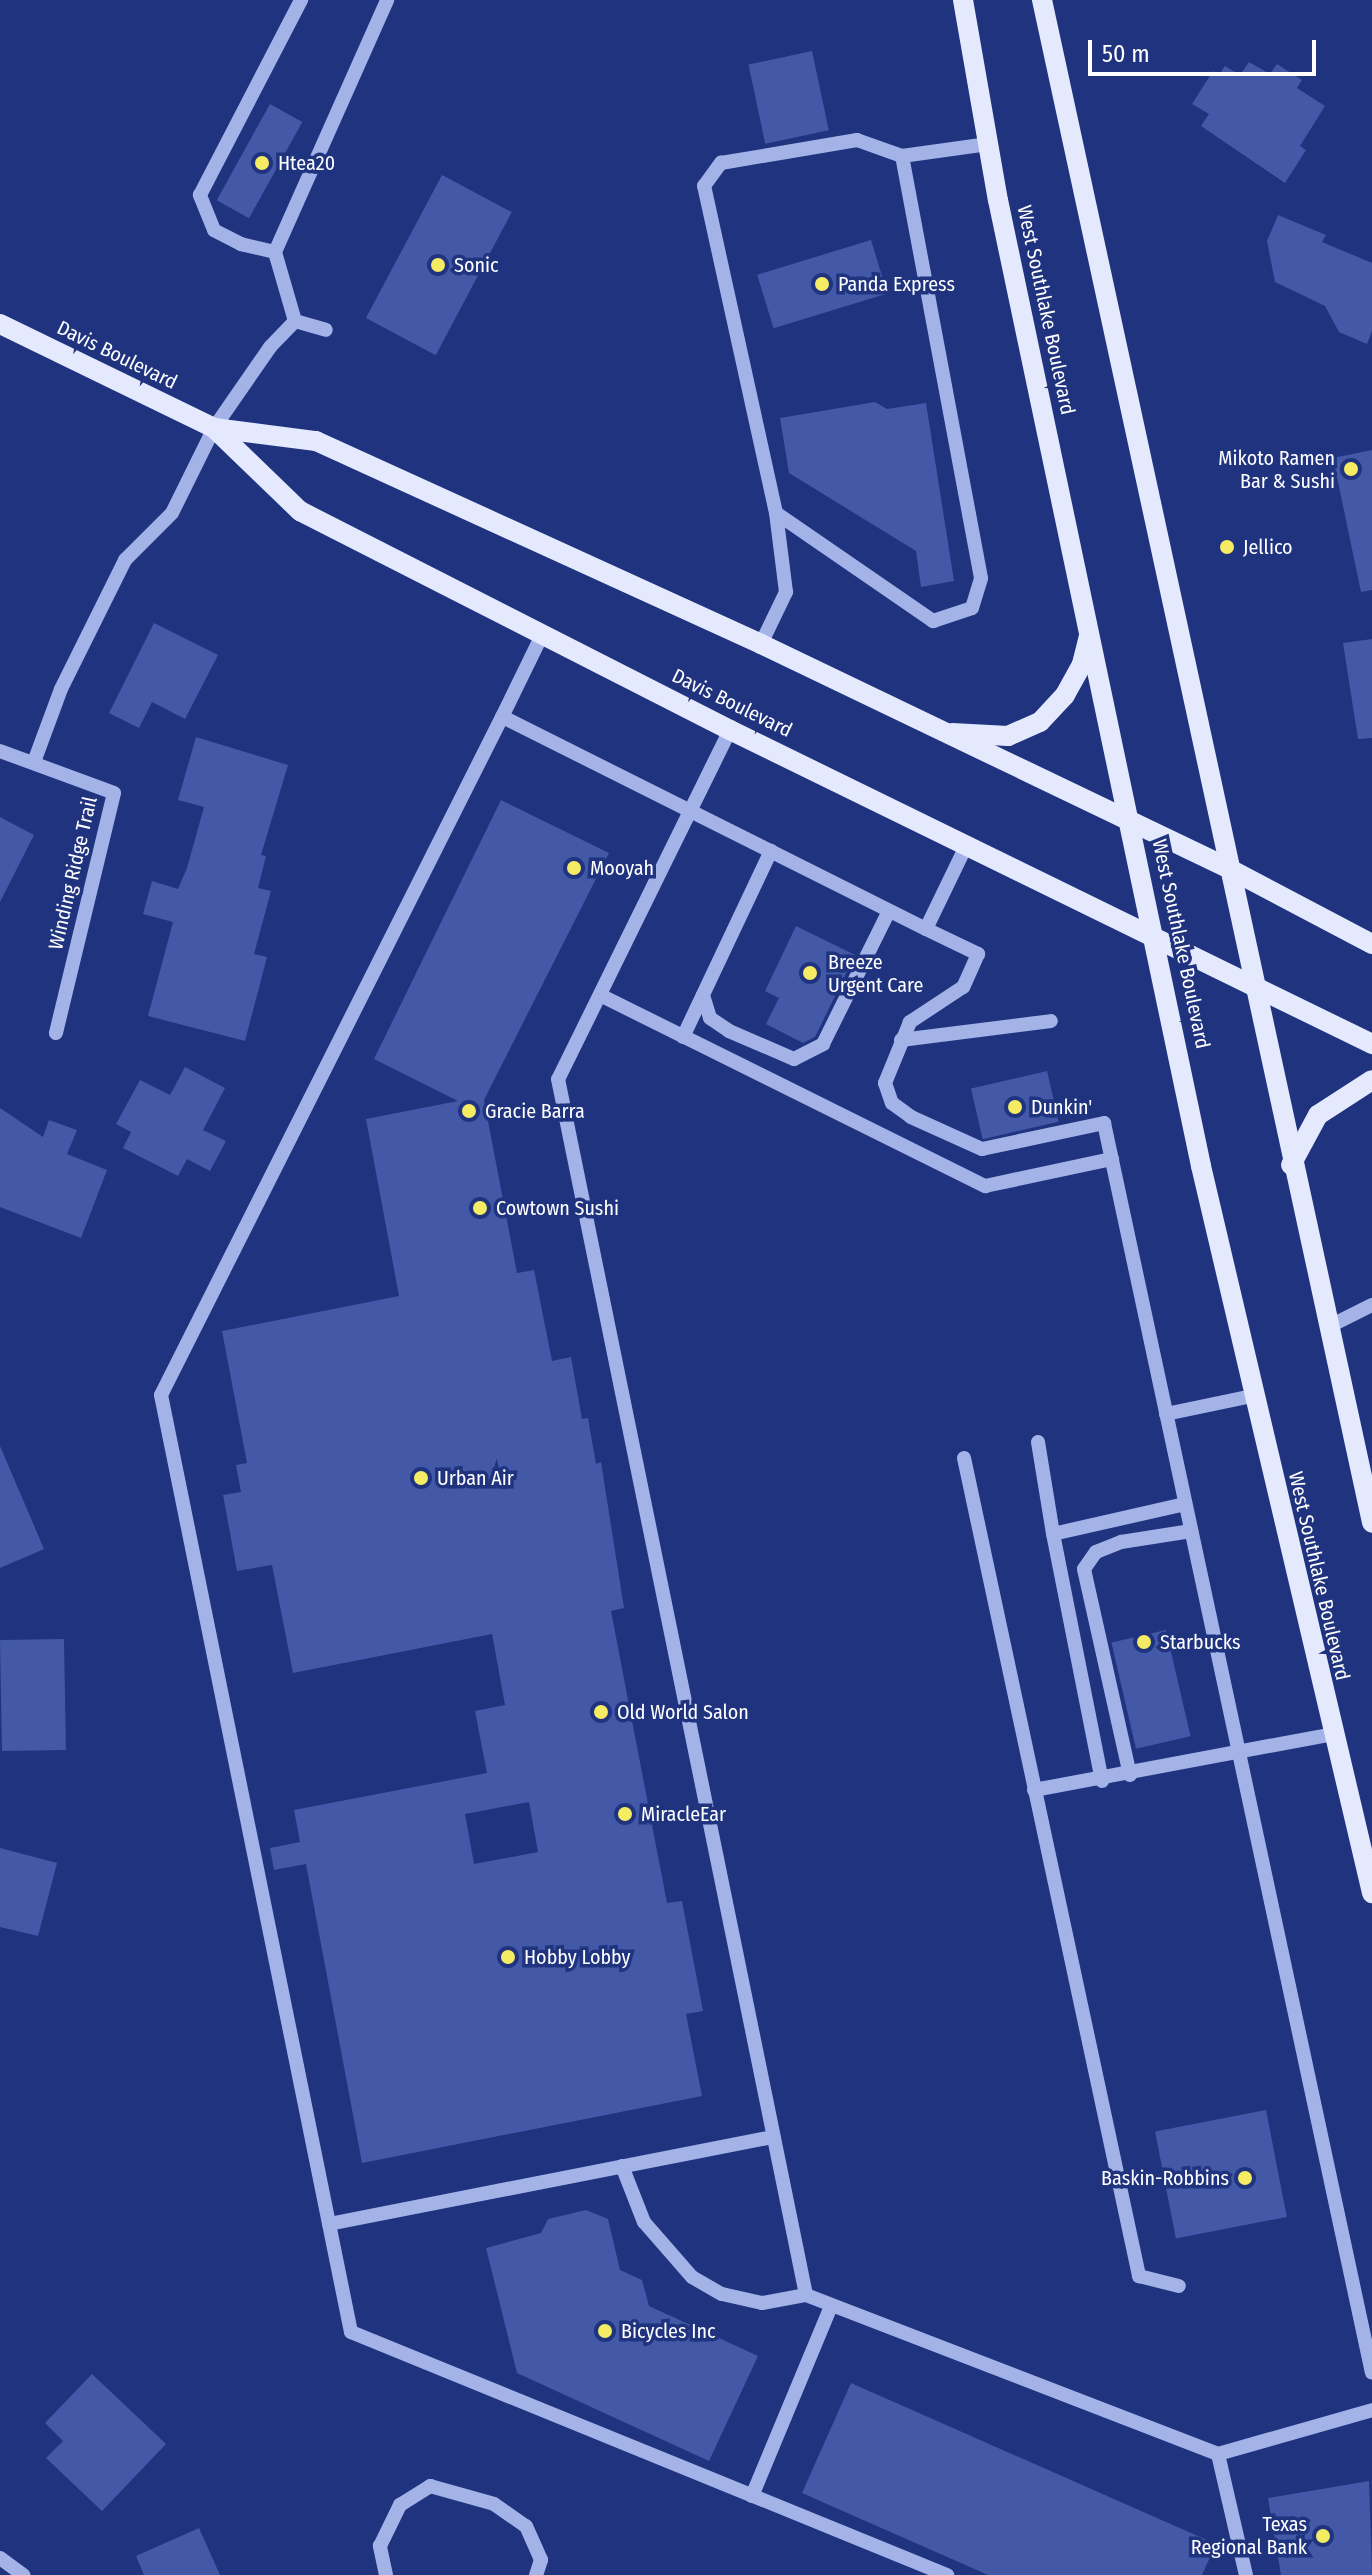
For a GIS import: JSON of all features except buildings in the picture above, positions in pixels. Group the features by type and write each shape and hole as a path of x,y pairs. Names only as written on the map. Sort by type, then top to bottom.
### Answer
{"main road":[{"name":"West Southlake Boulevard","path":"963,0 988,144 1132,822 1152,935 1252,1396 1372,1893"},
{"path":"1042,0 1226,867 1372,1523"},
{"name":"Davis Boulevard","path":"0,324 214,428 300,511 730,730 1372,1044"},
{"name":"Davis Boulevard","path":"214,428 316,441 761,644 1226,867 1372,944"},
{"path":"942,733 1008,736 1040,722 1065,695 1082,664 1090,629"},
{"path":"1291,1165 1318,1115 1372,1080"}],"street":[{"path":"275,252 241,244 214,230 200,195 301,0"},
{"path":"295,321 275,252 387,0"},
{"path":"761,644 786,592 776,513 704,186 721,163 857,140 902,156 988,144"},
{"path":"776,513 933,621 972,608 981,578 902,156"},
{"path":"295,321 326,330"},
{"path":"34,762 61,689 125,560 172,513 214,428 270,347 295,321"},
{"path":"542,635 161,1395 351,2332 947,2575"},
{"path":"502,717 978,954 963,987 910,1022 901,1040 885,1083 892,1103 911,1117 982,1149 1104,1123 1372,2373"},
{"path":"730,730 602,996 558,1079 806,2295"},
{"name":"Winding Ridge Trail","path":"0,751 114,793 56,1033"},
{"path":"926,929 967,844"},
{"path":"683,1037 771,851"},
{"path":"703,995 710,1018 719,1025 794,1059 823,1044 889,911"},
{"path":"602,996 985,1186 1112,1159"},
{"path":"901,1040 1051,1021"},
{"path":"1328,1327 1372,1305"},
{"path":"1166,1414 1252,1396"},
{"path":"1038,1442 1102,1781"},
{"path":"964,1458 1139,2276 1179,2286"},
{"path":"1053,1534 1185,1504"},
{"path":"1130,1775 1084,1569 1096,1552 1121,1542 1191,1531"},
{"path":"1034,1790 1102,1781 1332,1734"},
{"path":"329,2224 774,2137"},
{"path":"622,2166 644,2222 692,2277 722,2294 762,2303 806,2295 1218,2454 1372,2410"},
{"path":"752,2496 831,2306"},
{"path":"1218,2454 1246,2575"},
{"path":"386,2575 380,2546 400,2505 430,2486 494,2504 526,2526 541,2560 536,2575"},
{"path":"0,2558 23,2575"}],"place":[{"name":"Htea20","path":"262,163"},
{"name":"Sonic","path":"438,265"},
{"name":"Panda Express","path":"822,284"},
{"name":"Mikoto Ramen Bar & Sushi","path":"1351,469"},
{"name":"Jellico","path":"1227,547"},
{"name":"Mooyah","path":"574,868"},
{"name":"Breeze Urgent Care","path":"810,973"},
{"name":"Dunkin'","path":"1015,1107"},
{"name":"Gracie Barra","path":"469,1111"},
{"name":"Cowtown Sushi","path":"480,1208"},
{"name":"Urban Air","path":"421,1478"},
{"name":"Starbucks","path":"1144,1642"},
{"name":"Old World Salon","path":"601,1712"},
{"name":"MiracleEar","path":"625,1814"},
{"name":"Hobby Lobby","path":"508,1957"},
{"name":"Baskin-Robbins","path":"1245,2178"},
{"name":"Bicycles Inc","path":"605,2331"},
{"name":"Texas Regional Bank","path":"1323,2536"}]}
